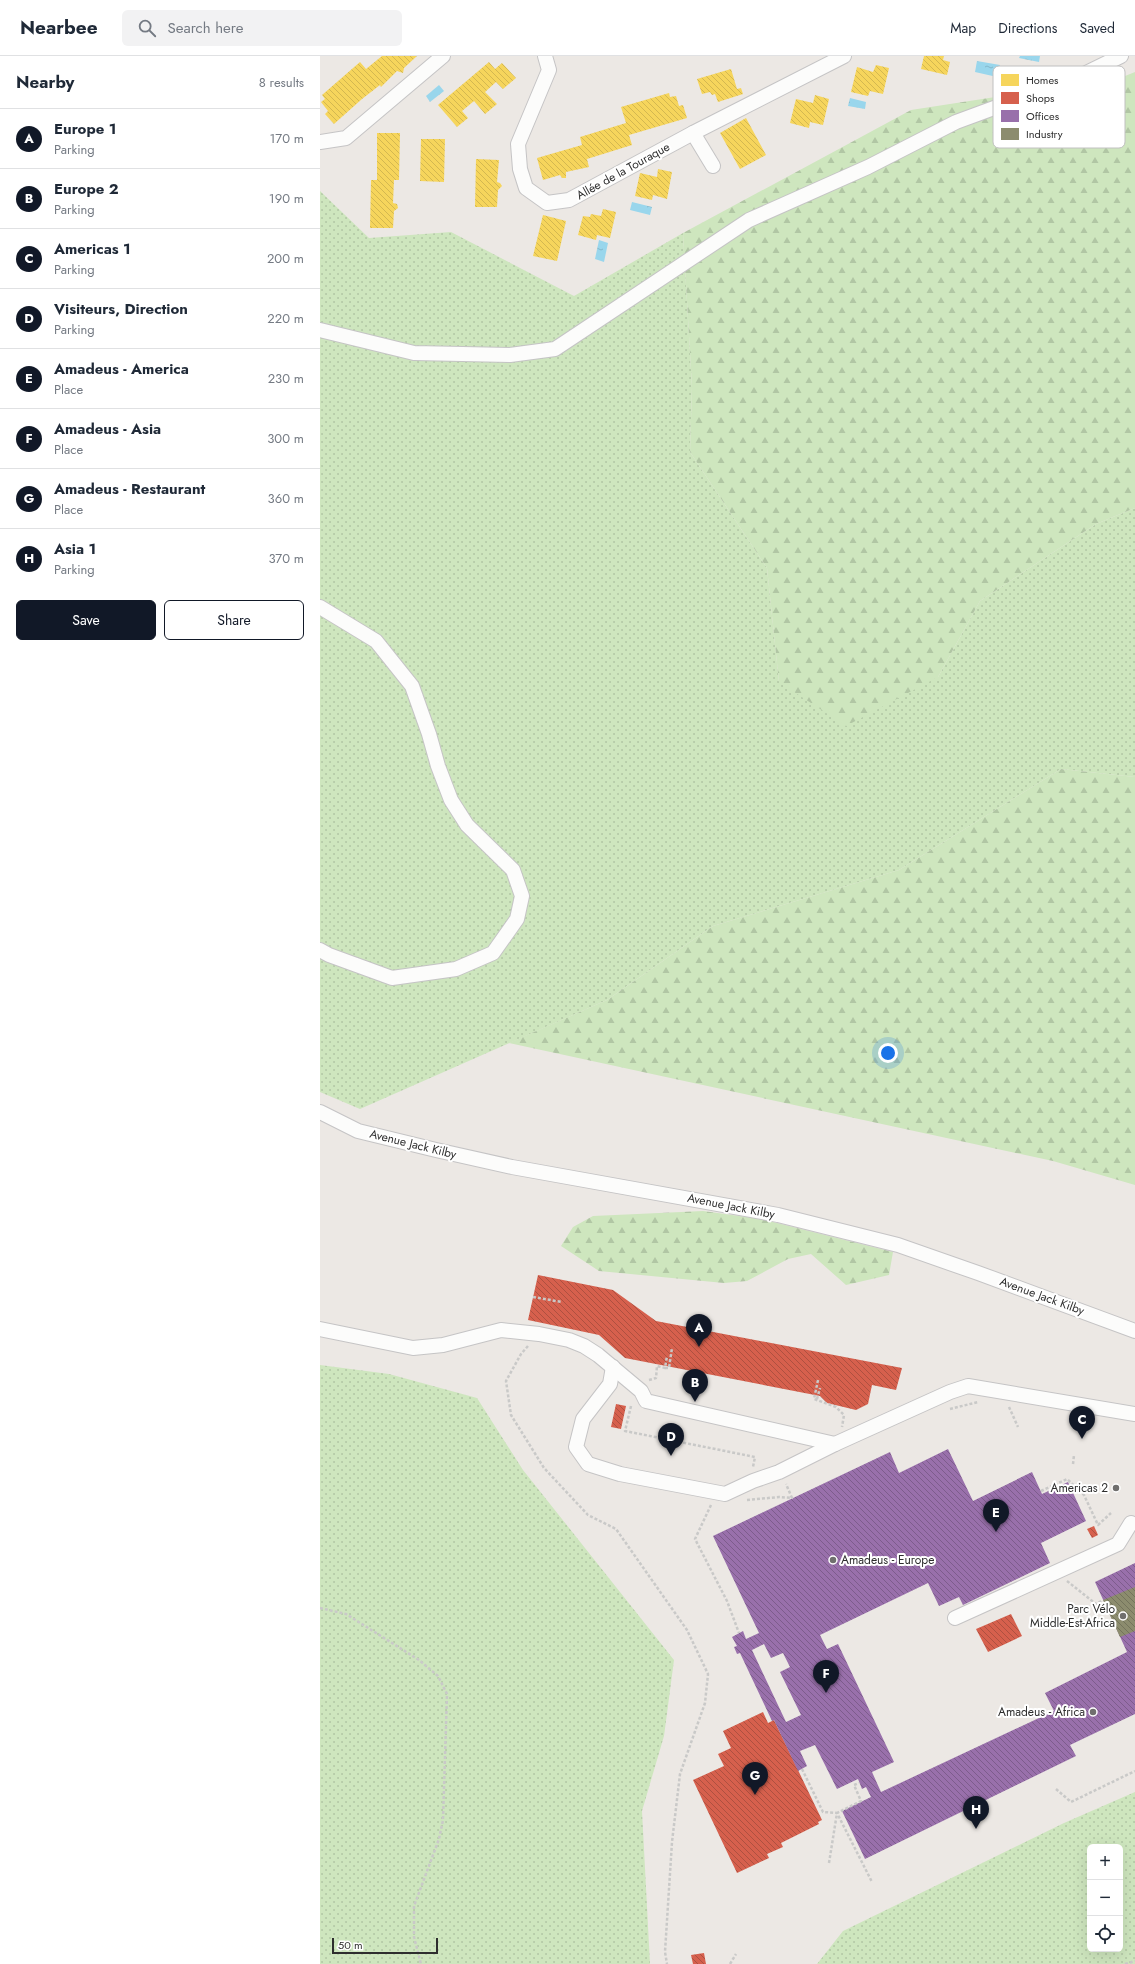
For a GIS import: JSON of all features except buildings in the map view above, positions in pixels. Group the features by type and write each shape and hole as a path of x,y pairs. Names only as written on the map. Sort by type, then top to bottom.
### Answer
{"street":[{"path":"320,142 346,138 443,56"},
{"name":"Allée de la Touraque","path":"545,56 549,70 518,144 520,169 526,188 547,203 568,200 693,133 844,56"},
{"path":"1101,66 1121,56"},
{"path":"320,330 414,352 510,355 555,349 749,220 868,167 956,122 993,108"},
{"path":"693,133 713,166"},
{"path":"320,607 376,641 412,686 430,734 438,766 451,800 467,825 513,870 522,896 517,919 493,953 456,969 392,978 329,955 320,950"},
{"name":"Avenue Jack Kilby","path":"320,1112 358,1131 436,1150 512,1167 778,1215 898,1245 1135,1331"},
{"path":"320,1329 413,1348 443,1345 501,1330 539,1334 569,1340 584,1346 613,1368 641,1391 646,1401 834,1444"},
{"path":"613,1368 610,1384 583,1419 576,1447 588,1464 620,1474 725,1494 753,1481 779,1472 834,1444 950,1392 968,1386 1135,1414"},
{"path":"955,1618 1118,1544 1131,1523"}],"path":[{"path":"533,1297 562,1302"},
{"path":"539,1334 521,1354 506,1381 511,1415 544,1468 588,1515 616,1529 687,1630 708,1674 705,1703 680,1774 672,1842 664,1952 668,1964"},
{"path":"656,1378 657,1366 669,1368 672,1348"},
{"path":"665,1368 667,1356"},
{"path":"818,1380 814,1399 836,1407 844,1415"},
{"path":"817,1400 820,1388"},
{"path":"948,1409 985,1401"},
{"path":"1004,1404 1009,1407 1018,1427"},
{"path":"631,1406 625,1431 755,1457 752,1472"},
{"path":"1072,1464 1074,1455"},
{"path":"742,1500 779,1497 792,1498 782,1477"},
{"path":"1041,1491 1067,1479 1084,1495 1098,1524 1111,1513"},
{"path":"713,1499 695,1539 727,1600 739,1633"},
{"path":"1056,1572 1096,1604 1103,1600"},
{"path":"320,1608 346,1614 419,1660 438,1676 447,1694 443,1820 439,1839 414,1906 414,1937 421,1964"},
{"path":"802,1769 823,1812 837,1813 861,1801 854,1785 859,1783"},
{"path":"1056,1789 1071,1802 1135,1771"},
{"path":"830,1863 837,1813"},
{"path":"837,1813 872,1882"},
{"path":"730,1964 736,1954"},
{"path":"1125,1964 1135,1961"}],"green space":[{"path":"1135,72 1135,508 1096,524 980,601 938,677 846,726 779,682 767,568 690,452 692,387 683,233 911,110 993,97 993,148 1125,148 1125,76"},
{"path":"320,191 369,238 451,232 574,296 683,233 692,387 690,452 767,568 779,682 938,677 980,601 1096,524 1135,508 1135,777 1061,769 899,870 713,926 607,1000 360,1109 320,1092"},
{"path":"1061,769 1135,777 1135,1185 1053,1161 509,1043 607,1000 713,926 899,870"},
{"path":"703,1211 761,1219 893,1252 889,1275 846,1285 811,1254 788,1259 747,1281 724,1283 599,1271 561,1246 573,1227 593,1216"},
{"path":"320,1365 389,1374 477,1398 523,1470 674,1660 664,1736 642,1811 650,1964 320,1964"},
{"path":"1135,1792 1135,1964 817,1964 843,1931 1064,1823"}],"water":[{"path":"1020,56 1040,56 1039,62 1019,58"},
{"path":"977,61 1000,65 993,66 993,76 975,72"},
{"path":"439,85 444,91 430,102 426,96"},
{"path":"850,98 866,102 865,109 848,106"},
{"path":"632,202 652,207 650,215 630,210"},
{"path":"599,240 608,243 604,262 595,259"}],"place":[{"name":"Europe 1","path":"699,1347"},
{"name":"Europe 2","path":"695,1402"},
{"name":"Americas 1","path":"1082,1439"},
{"name":"Visiteurs, Direction","path":"671,1456"},
{"name":"Americas 2","path":"1116,1488"},
{"name":"Amadeus - America","path":"996,1532"},
{"name":"Amadeus - Europe","path":"833,1560"},
{"name":"Parc Vélo Middle-Est-Africa","path":"1123,1616"},
{"name":"Amadeus - Asia","path":"826,1693"},
{"name":"Amadeus - Africa","path":"1093,1712"},
{"name":"Amadeus - Restaurant","path":"755,1795"},
{"name":"Asia 1","path":"976,1829"}]}
